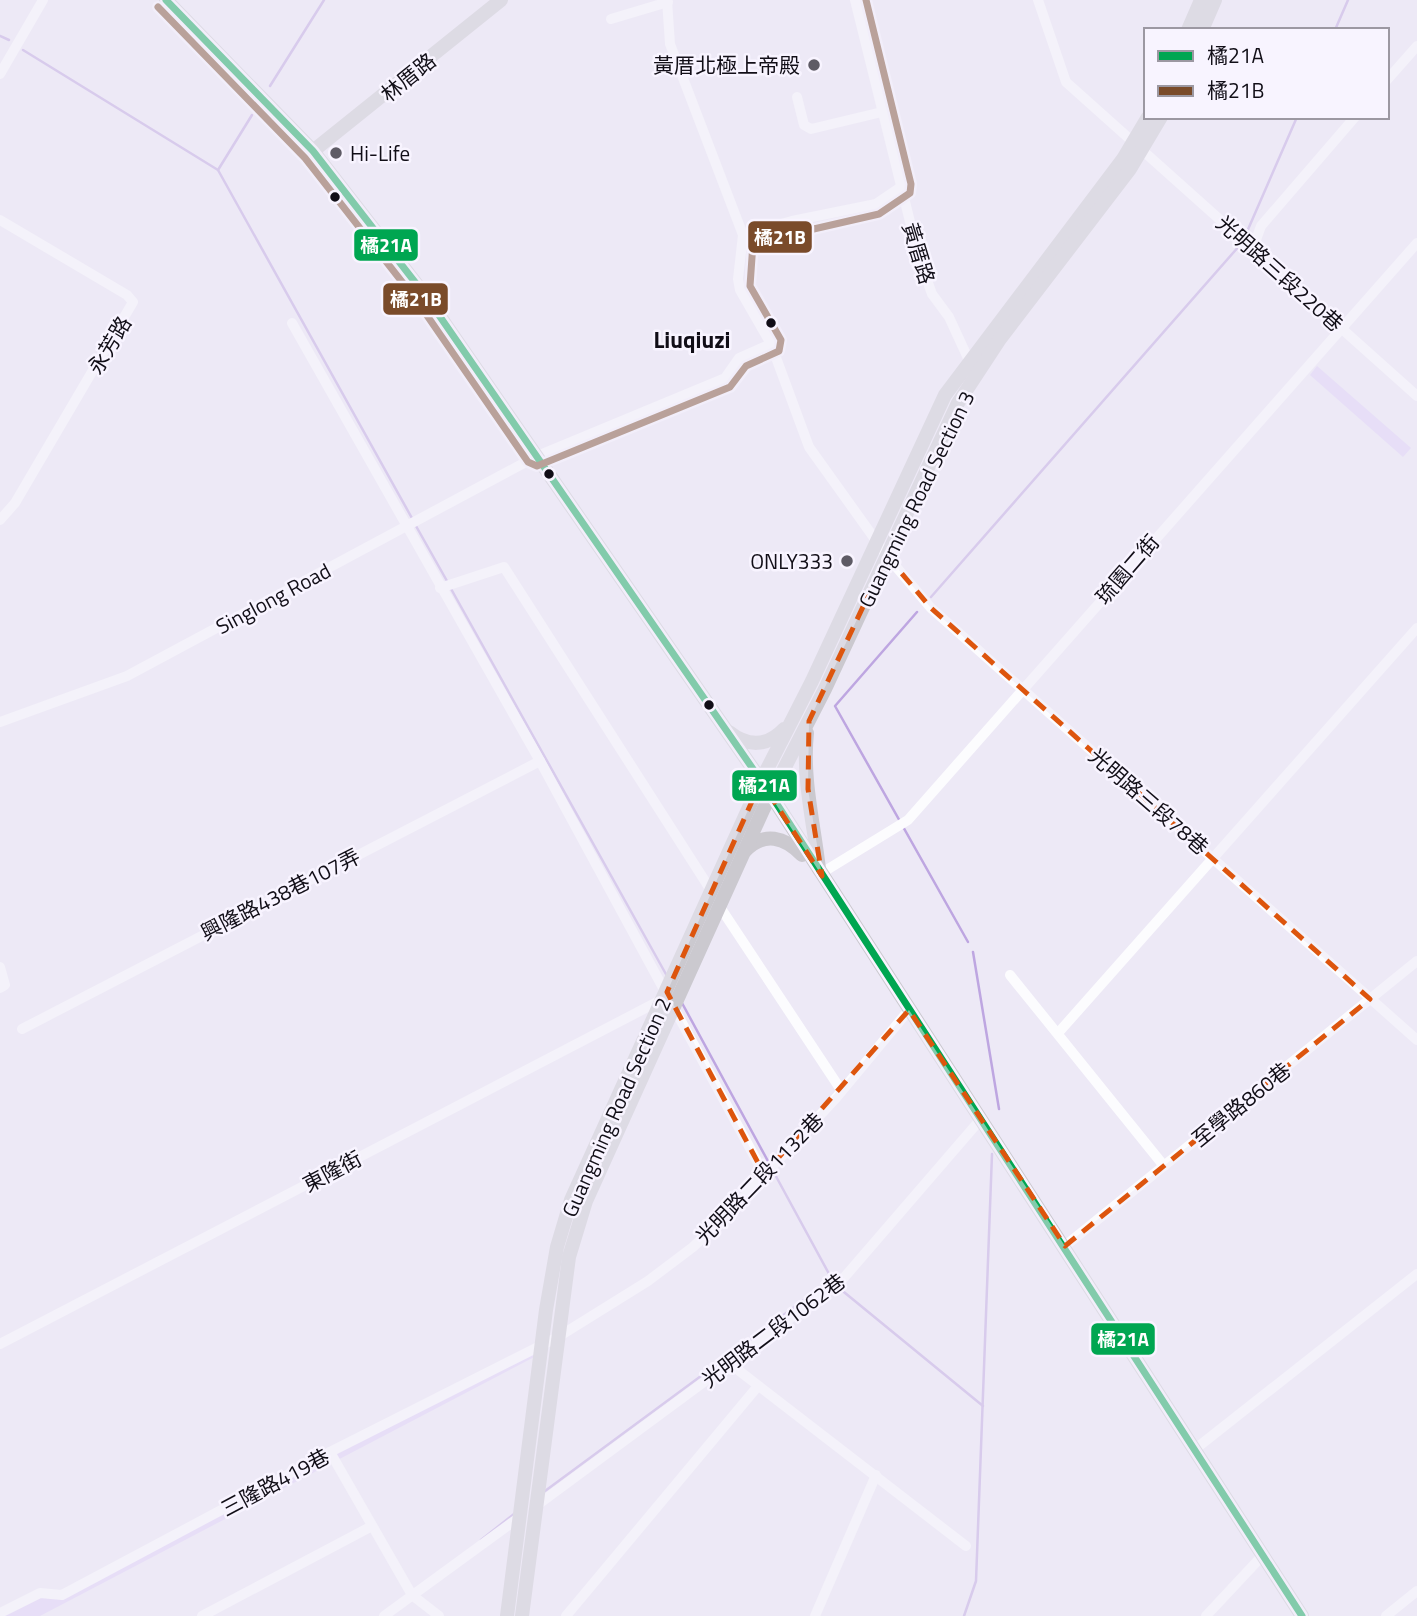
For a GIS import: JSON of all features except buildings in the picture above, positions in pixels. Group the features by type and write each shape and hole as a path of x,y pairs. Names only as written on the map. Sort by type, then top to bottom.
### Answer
{"street":[{"path":"0,74 43,0"},
{"path":"166,0 313,151 425,295 771,795 1303,1616"},
{"name":"林厝路","path":"313,151 501,0"},
{"name":"黃厝路","path":"855,0 919,258 932,294 949,317 974,368"},
{"name":"光明路三段220巷","path":"1038,0 1066,82 1417,396"},
{"path":"1189,28 1201,0"},
{"path":"1203,28 1215,0"},
{"path":"611,19 668,1 670,44 718,176 743,235 876,204 901,187"},
{"path":"1389,78 1417,46"},
{"path":"797,97 804,125 811,129 882,112"},
{"name":"Guangming Road Section 3","path":"1137,147 1146,119"},
{"name":"Guangming Road Section 3","path":"771,795 887,556 986,337 1159,119"},
{"path":"1253,248 1261,226 1353,119"},
{"name":"永芳路","path":"0,220 127,295 133,302 15,503 0,520"},
{"name":"光明路三段78巷","path":"743,235 738,279 740,290 771,344 809,446 887,556 931,608 1417,1040"},
{"name":"琉園二街","path":"820,874 908,820 1417,243"},
{"path":"292,323 446,586 764,1174"},
{"name":"Singlong Road","path":"0,722 127,676 537,456 725,379 739,358 771,344"},
{"name":"Guangming Road Section 3","path":"761,781 794,717 945,395 974,368"},
{"path":"446,586 504,567 713,893"},
{"path":"1059,1032 1417,628"},
{"path":"724,729 739,740 754,745 769,741 782,732 794,717"},
{"path":"808,721 805,752 820,874"},
{"name":"興隆路438巷107弄","path":"22,1029 540,761"},
{"name":"Guangming Road Section 2","path":"669,1000 761,781"},
{"name":"Guangming Road Section 2","path":"522,1616 536,1507 558,1247 571,1200 669,1000 720,907 771,795"},
{"path":"745,852 761,840 786,840 820,874"},
{"path":"720,907 841,1090"},
{"name":"至學路860巷","path":"1065,1246 1417,961"},
{"path":"0,967 5,977 5,985 0,988"},
{"path":"1010,975 1059,1032 1164,1166"},
{"name":"東隆街","path":"0,1344 669,1000"},
{"name":"光明路二段1132巷","path":"550,1341 617,1301 693,1247 841,1090 909,1010"},
{"name":"光明路二段1062巷","path":"536,1507 842,1280 980,1121"},
{"path":"1194,1450 1417,1274"},
{"name":"Guangming Road Section 2","path":"507,1616 520,1516 550,1341"},
{"name":"三隆路419巷","path":"0,1614 40,1593 62,1595 330,1452 550,1341"},
{"path":"729,1363 966,1546"},
{"path":"566,1616 758,1386"},
{"path":"330,1452 411,1593 439,1616"},
{"path":"815,1616 876,1475"},
{"path":"384,1616 411,1593 520,1516"},
{"path":"202,1616 372,1526"},
{"path":"1206,1616 1263,1555"},
{"path":"1387,1616 1417,1591"}],"highlighted area":[{"path":"887,556 931,608 1370,999 1065,1246 909,1010 764,1174 667,992 761,781 822,876 808,789 809,721"}],"shaded area":[{"path":"1317,366 1411,448 1403,457 1310,375"},
{"path":"542,1345 540,1354 40,1616 0,1616 40,1593 62,1595"}],"waterway":[{"path":"270,86 324,0"},
{"path":"1336,28 1348,0"},
{"path":"0,36 9,40"},
{"path":"23,50 218,170 413,520"},
{"path":"218,170 252,115"},
{"path":"1246,234 1296,119"},
{"path":"931,597 1240,245"},
{"path":"416,526 447,581"},
{"path":"450,587 667,976"},
{"path":"917,612 835,706 968,942"},
{"path":"973,952 999,1109"},
{"path":"682,1003 769,1163"},
{"path":"964,1616 976,1581 992,1154"},
{"path":"772,1169 834,1283"},
{"path":"545,1491 831,1280"},
{"path":"839,1288 983,1406"},
{"path":"481,1540 514,1514"}],"transit line":[{"name":"橘21A","path":"166,0 313,151 425,295 771,795 1302,1616"},
{"name":"橘21B","path":"158,7 305,158 417,301 528,462 537,466 730,387 746,366 779,351 781,340 750,286 753,243 879,214 910,193 911,184 866,0"}],"place":[{"name":"黃厝北極上帝殿","path":"814,65"},
{"name":"Hi-Life","path":"336,153"},
{"name":"ONLY333","path":"847,561"}],"district":[{"name":"Liuqiuzi","path":"692,339"}]}
